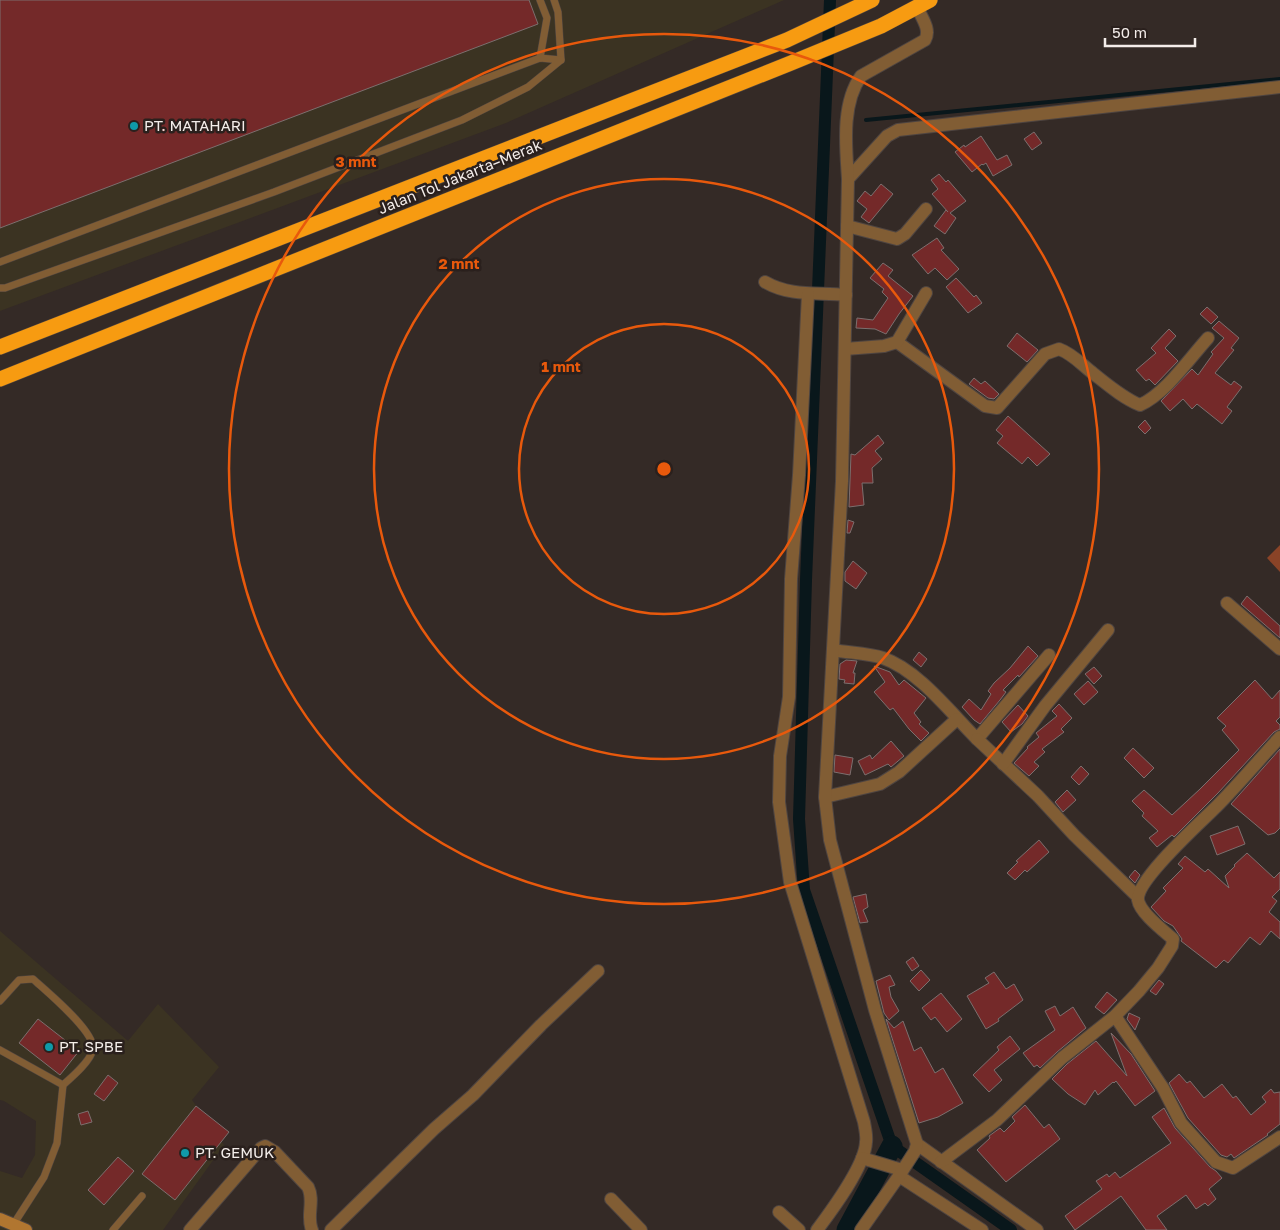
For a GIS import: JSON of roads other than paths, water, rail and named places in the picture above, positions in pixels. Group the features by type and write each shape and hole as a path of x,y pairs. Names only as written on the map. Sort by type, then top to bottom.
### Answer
{"highway":[{"name":"Jalan Tol Jakarta–Merak","path":"0,347 787,40 872,0"},
{"name":"Jalan Tol Jakarta–Merak","path":"0,379 791,63 881,26 924,4"}],"main road":[{"path":"0,1219 26,1230"}],"street":[{"path":"924,4 928,37 862,76 855,85 845,131 848,180 842,295 845,349 842,481 825,797 830,840 872,1000 916,1147 942,1162 1037,1230"},
{"path":"848,180 887,136 898,130 1280,87"},
{"path":"847,226 897,239 905,234 926,208"},
{"path":"765,282 777,289 811,294 842,295"},
{"path":"845,349 884,346 897,342 926,293"},
{"path":"811,294 791,579 789,698 780,756 779,802 790,882 864,1122 866,1142 866,1159 853,1175 818,1230"},
{"path":"897,342 985,406 997,408 1045,354 1058,349 1068,352 1094,375 1130,401 1140,405 1160,391 1208,338"},
{"path":"1227,603 1280,649"},
{"path":"1003,764 1045,706 1108,630"},
{"path":"833,650 883,658 918,678 1138,898"},
{"path":"977,739 1049,655"},
{"path":"825,797 880,784 899,772 957,719"},
{"path":"942,1162 997,1120 1062,1058 1115,1016 1146,983 1172,946 1173,940 1146,914 1139,904 1138,898 1143,885 1165,858 1216,807 1280,737"},
{"path":"331,1230 434,1129 473,1095 541,1025 598,971"},
{"path":"1115,1016 1163,1088 1181,1123 1216,1162 1232,1168 1280,1137"},
{"path":"190,1230 260,1148 264,1146 275,1152 308,1187 312,1194 310,1220 312,1230"},
{"path":"861,1230 916,1147"},
{"path":"866,1159 901,1170 982,1230"},
{"path":"611,1199 640,1230"},
{"path":"779,1212 799,1230"}],"lane":[{"path":"540,0 547,18 540,58"},
{"path":"554,0 558,12 561,60"},
{"path":"0,262 540,58 561,60"},
{"path":"0,288 265,195 462,120 528,87 561,60"},
{"path":"0,1001 19,980 33,979 70,1013 90,1036 94,1046 92,1054 63,1085 57,1143 44,1177 13,1225"},
{"path":"0,1050 63,1085"},
{"path":"113,1230 142,1196"}],"waterway":[{"path":"830,0 806,580 799,819 804,890 892,1146 1011,1230"},
{"path":"866,120 1280,79"},
{"path":"847,1230 892,1146"}],"place":[{"name":"PT. MATAHARI","path":"134,126"},
{"name":"PT. SPBE","path":"49,1047"},
{"name":"PT. GEMUK","path":"185,1153"}]}
